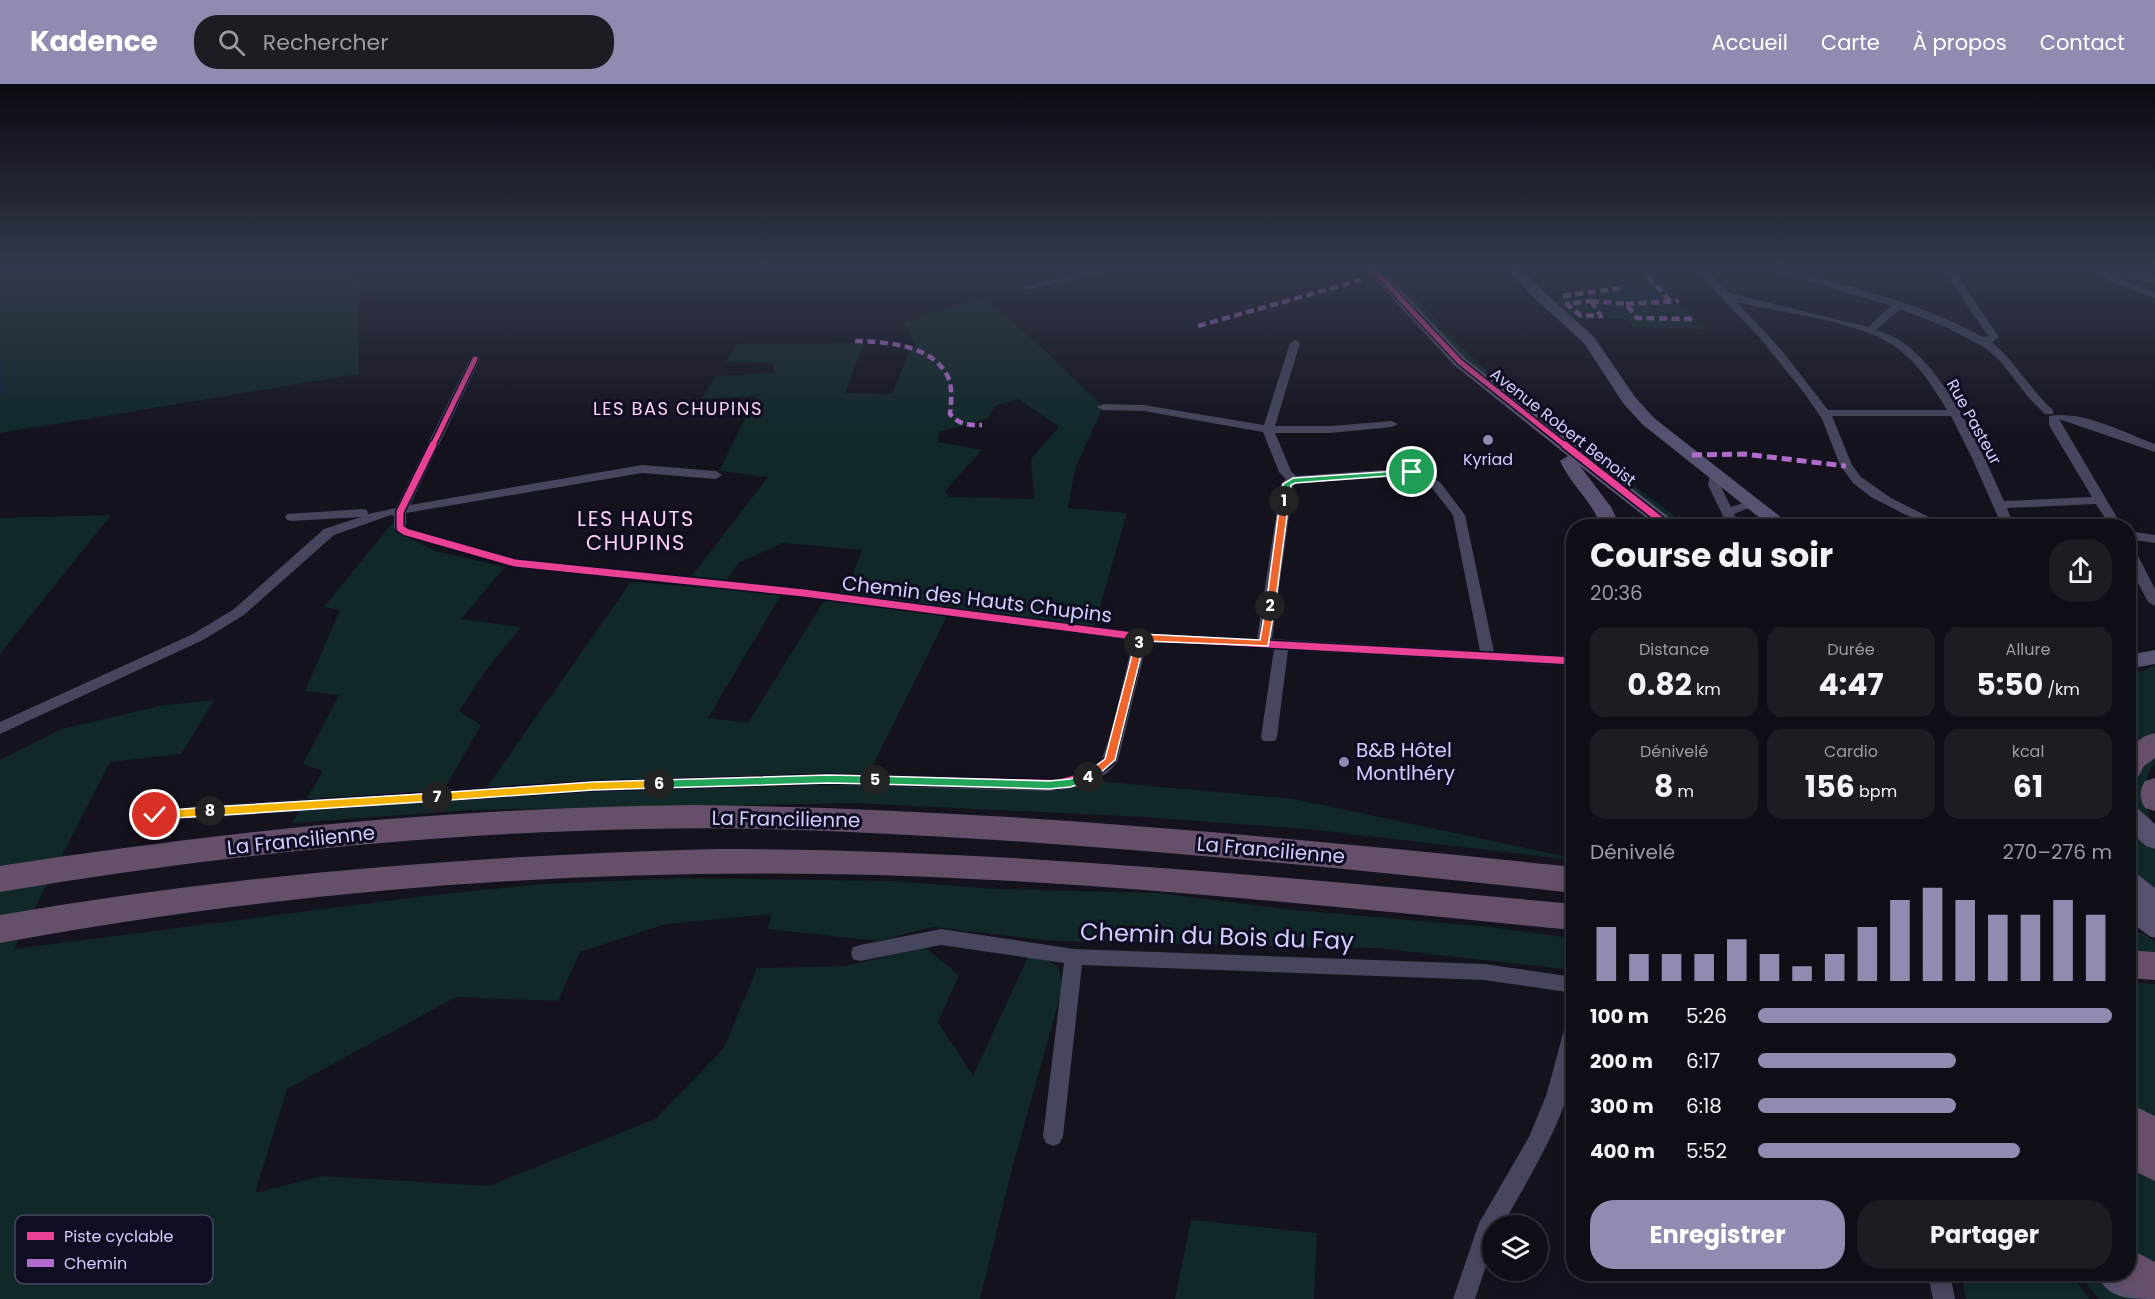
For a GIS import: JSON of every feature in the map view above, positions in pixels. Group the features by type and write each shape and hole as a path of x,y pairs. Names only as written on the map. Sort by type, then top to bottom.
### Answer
{"highway":[{"path":"2136,759 2144,749 2155,743"},
{"path":"2155,789 2155,800"},
{"name":"La Francilienne","path":"0,879 143,857 323,836 539,821 650,817 882,821 1142,837 1566,879"},
{"name":"La Francilienne","path":"0,930 123,909 307,887 524,869 687,863 874,863 994,868 1218,884 1566,916"},
{"path":"1506,872 1521,865 1566,871"},
{"path":"1512,911 1544,925 1566,928"},
{"path":"2136,922 2155,924"},
{"path":"2136,965 2155,966"},
{"path":"2136,1125 2155,1136"},
{"path":"2136,1151 2155,1162"},
{"path":"2136,1274 2155,1287"}],"main road":[{"name":"Avenue Robert Benoist","path":"1411,323 1449,364 1643,519"},
{"name":"Avenue Robert Benoist","path":"1421,323 1467,369 1659,519"},
{"path":"1569,461 1574,473 1599,501 1607,519"},
{"path":"2136,822 2155,839"},
{"path":"2136,894 2155,903"},
{"path":"2136,899 2155,924"},
{"path":"2123,1281 2147,1299"}],"street":[{"path":"1570,323 1589,340 1629,400 1648,421 1772,519"},
{"path":"1749,323 1793,371 1825,413 1846,466 1857,481 1883,498 1926,519"},
{"name":"Rue Pasteur","path":"1836,323 1869,331 1906,349 1927,373 1954,413 2005,519"},
{"path":"1869,331 1878,323"},
{"path":"1946,323 1990,340 2000,341 2008,352"},
{"path":"1980,323 1990,340 2042,406 2054,415 2081,421 2154,446"},
{"path":"1293,480 1285,472 1268,429 1295,343"},
{"path":"394,512 476,359"},
{"path":"1103,407 1132,408 1268,429 1345,428 1392,424"},
{"path":"1825,413 1954,413"},
{"path":"2054,415 2055,425 2112,519"},
{"path":"0,728 218,626 239,612 329,531 394,512 642,469 716,475"},
{"path":"1264,643 1287,484 1293,480 1401,471 1420,475 1436,485 1459,515 1488,657"},
{"path":"1719,478 1714,479 1714,485 1730,519"},
{"path":"2000,505 2100,500"},
{"path":"1727,512 1752,504"},
{"path":"291,517 394,512"},
{"name":"Chemin des Hauts Chupins","path":"394,512 400,528 406,532 515,563 804,592 890,606 988,616 1141,637 1566,661"},
{"path":"2136,536 2155,539"},
{"path":"2136,565 2155,602"},
{"path":"155,815 605,786 828,779 1039,785 1070,783 1100,771 1110,760 1141,637"},
{"path":"1269,738 1282,644"},
{"path":"2136,661 2155,657"},
{"name":"Chemin du Bois du Fay","path":"860,953 941,937 1074,957 1484,972 1566,984"},
{"path":"1053,1136 1074,957"},
{"path":"1464,1299 1487,1231 1537,1143 1556,1096 1566,1059"},
{"path":"1940,1281 1944,1299"}],"green space":[{"path":"0,323 358,323 359,374 0,433"},
{"path":"904,323 1013,323 1049,354 1103,407 1075,469 1068,508 1127,513 1094,627 949,612 866,779 1049,785 1087,778 1108,782 1294,799 1566,857 1566,859 1308,829 1143,817 854,803 471,810 292,823 323,771 303,764 339,695 305,691 340,610 324,607 393,522 395,521 402,534 435,551 505,567 461,619 521,627 483,674 459,711 481,725 438,800 479,798 631,582 684,586 768,477 719,471 756,396 701,399 716,376 774,373 773,363 726,362 737,344 864,343 845,393 892,394 909,352 916,346","holes":["1019,399 1059,427 1031,459 1034,499 949,497 945,491 982,450 938,442 939,432 987,419 996,405","783,543 862,550 849,585 822,604 748,723 708,718 781,595 722,587 738,563"]},
{"path":"1430,323 1439,323 1437,325 1539,418 1564,433 1679,519 1668,519 1483,377"},
{"path":"1630,323 1699,323 1705,329 1633,327"},
{"path":"111,515 0,654 0,518"},
{"path":"2155,665 2155,732 2136,744 2136,672"},
{"path":"214,700 181,754 110,762 14,949 425,896 543,884 684,878 892,881 995,889 1158,893 1295,910 1490,927 1566,937 1566,969 1377,948 1054,941 933,927 878,941 768,929 771,914 666,924 580,952 558,1001 456,997 287,1089 255,1193 322,1176 489,1186 655,1119 724,1048 757,968 845,966 926,948 959,975 938,1022 973,1076 1028,957 1039,957 1058,966 1063,986 1013,1165 980,1299 0,1299 0,760 62,729 159,706"},
{"path":"2155,751 2154,764 2146,783 2146,800 2151,821 2146,823 2136,813 2137,772"},
{"path":"2136,826 2155,844 2155,893 2136,881"},
{"path":"2136,933 2143,933 2155,942 2155,956 2136,955"},
{"path":"2136,983 2155,984 2155,1124 2136,1112"},
{"path":"2136,1163 2155,1175 2155,1276 2136,1262"},
{"path":"1191,1220 1317,1233 1314,1299 1175,1299"},
{"path":"1962,1281 2076,1281 2090,1299 1966,1299"},
{"path":"2084,1281 2115,1281 2138,1299 2099,1299"}],"waterway":[{"path":"0,362 1,389 5,393"}],"marked path":[{"path":"1198,326 1210,323"},
{"path":"855,341 909,348 939,364 948,377 952,393 950,414 956,421 964,424 982,425"},
{"path":"1692,455 1744,454 1846,466"}],"cycle path":[{"path":"1423,323 1460,362 1659,519"},
{"path":"475,359 400,512 400,528 406,532 515,563 804,593 1141,637 1566,661"},
{"path":"155,815 593,786 828,779 1049,785 1067,783 1089,775 1110,760 1141,637"}],"place":[{"name":"Kyriad","path":"1488,440"},
{"name":"B&B Hôtel Montlhéry","path":"1344,762"}],"district":[{"name":"LES BAS CHUPINS","path":"678,408"},
{"name":"LES HAUTS CHUPINS","path":"636,530"}],"route":[{"path":"155,815 593,786 828,779 1049,785 1070,783 1100,771 1110,760 1141,637 1264,643 1287,484 1303,478 1412,472"}]}
